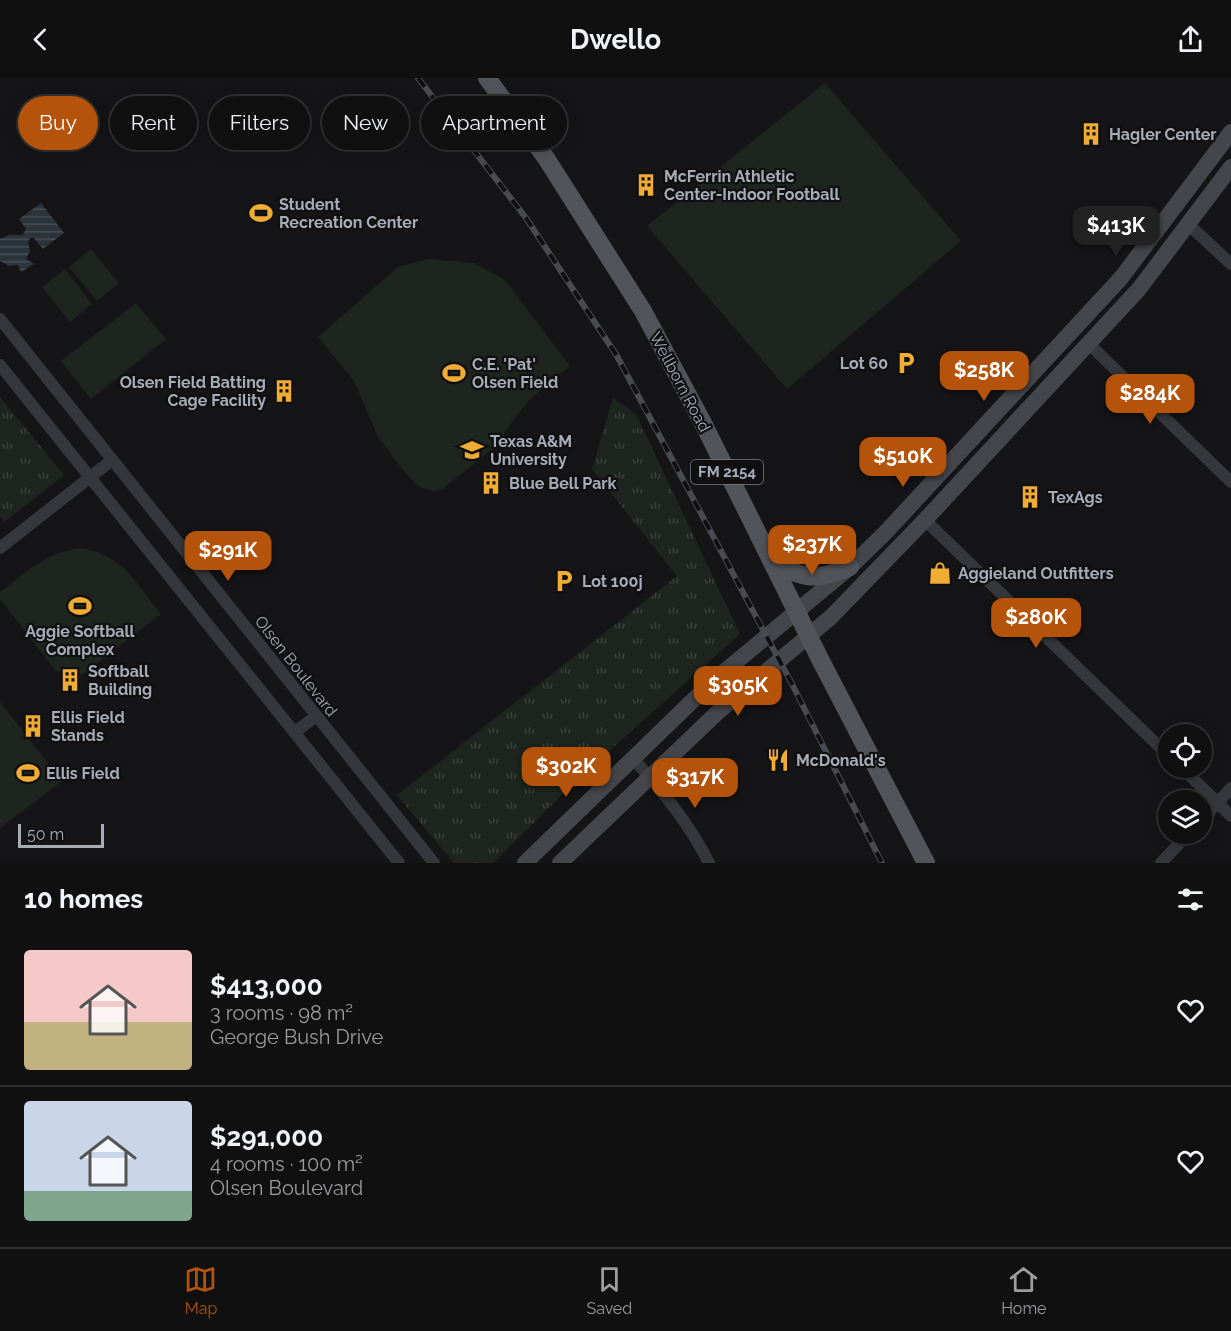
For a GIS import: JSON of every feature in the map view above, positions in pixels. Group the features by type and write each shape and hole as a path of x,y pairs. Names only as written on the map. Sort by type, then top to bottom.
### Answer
{"main road":[{"name":"Wellborn Road","path":"487,78 546,158 643,311 926,863"},
{"path":"525,863 713,681 850,567 993,417 1147,246 1231,132"},
{"path":"560,863 719,711 831,617 925,520 1090,345 1139,289 1231,167"},
{"path":"1090,345 1087,334 1149,260 1147,246"},
{"path":"773,562 808,578 826,576 850,567"}],"street":[{"path":"1189,225 1231,264"},
{"name":"Olsen Boulevard","path":"0,319 315,717 434,863"},
{"path":"1090,345 1231,482"},
{"path":"0,364 399,863"},
{"path":"0,548 112,460"},
{"path":"925,520 1158,745"},
{"path":"295,732 315,717"},
{"path":"632,758 695,835 709,863"},
{"path":"1192,778 1231,816"},
{"path":"1212,809 1231,788"},
{"path":"1161,863 1179,844"}],"green space":[{"path":"825,83 961,241 787,389 647,226"},
{"path":"91,249 119,283 97,301 69,267"},
{"name":"C.E. 'Pat' Olsen Field","path":"428,259 474,263 505,280 570,366 528,401 491,450 444,488 433,491 418,486 378,437 354,381 318,337 398,267"},
{"path":"65,269 92,304 70,322 42,287"},
{"path":"136,303 166,339 91,399 61,361"},
{"path":"0,397 64,475 4,522 0,516"},
{"path":"613,398 636,414 740,634 581,776 493,863 454,863 397,795 677,576 592,469"},
{"name":"Aggie Softball Complex","path":"82,548 97,552 119,564 136,581 161,614 82,675 56,671 0,599 0,592 48,558 58,553"},
{"name":"Ellis Field","path":"0,702 62,781 0,828"}],"shaded area":[{"path":"41,203 64,233 43,249 34,238 30,238 28,242 30,251 26,259 34,264 21,272 18,265 9,266 0,261 0,239 9,235 23,235 26,229 19,219"}],"railway":[{"path":"418,78 526,218 617,356 792,684 882,863"}],"place":[{"name":"Hagler Center","path":"1091,134"},
{"name":"McFerrin Athletic Center-Indoor Football","path":"646,185"},
{"name":"Student Recreation Center","path":"261,213"},
{"name":"Lot 60","path":"906,363"},
{"name":"C.E. 'Pat' Olsen Field","path":"454,373"},
{"name":"Olsen Field Batting Cage Facility","path":"284,391"},
{"name":"Texas A&M University","path":"472,450"},
{"name":"Blue Bell Park","path":"491,483"},
{"name":"TexAgs","path":"1030,497"},
{"name":"Aggieland Outfitters","path":"940,573"},
{"name":"Lot 100j","path":"564,581"},
{"name":"Aggie Softball Complex","path":"80,606"},
{"name":"Softball Building","path":"70,680"},
{"name":"Ellis Field Stands","path":"33,726"},
{"name":"McDonald's","path":"778,760"},
{"name":"Ellis Field","path":"28,773"}]}
